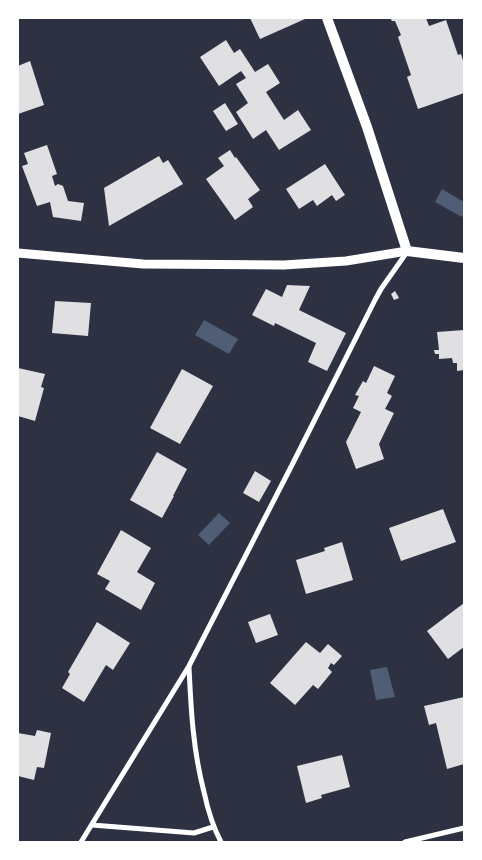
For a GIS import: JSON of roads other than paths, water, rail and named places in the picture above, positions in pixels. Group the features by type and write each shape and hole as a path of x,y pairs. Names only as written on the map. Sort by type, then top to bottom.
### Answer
{"main road":[{"path":"327,18 367,126 407,251 464,258"}],"street":[{"path":"18,253 143,264 284,265 346,261 407,251"},
{"path":"81,842 188,666 375,300 407,251"},
{"path":"188,666 191,720 199,772 213,827 221,842"},
{"path":"92,824 194,833 213,827"},
{"path":"405,842 464,828"}],"water":[{"path":"442,189 464,202 462,217 435,202"},
{"path":"204,320 238,339 229,354 195,335"},
{"path":"219,513 230,523 209,545 198,535"},
{"path":"387,667 395,697 376,700 370,670"}]}
